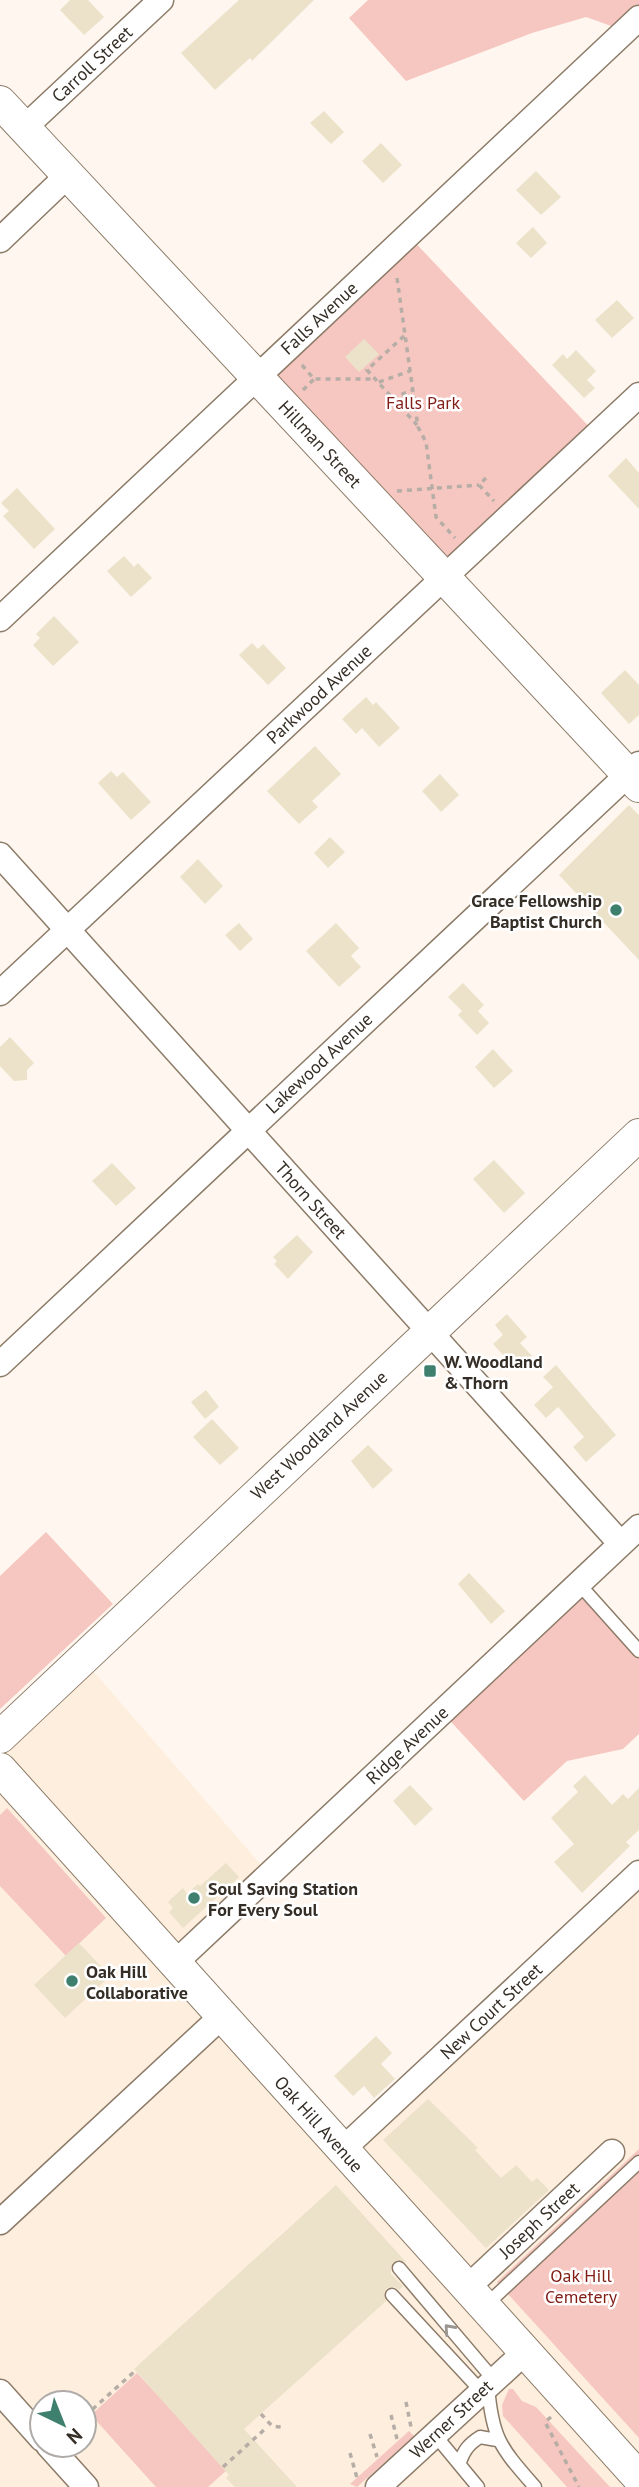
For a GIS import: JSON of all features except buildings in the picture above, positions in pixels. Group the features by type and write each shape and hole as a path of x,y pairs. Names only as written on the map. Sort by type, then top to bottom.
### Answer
{"street":[{"name":"Carroll Street","path":"24,128 161,0"},
{"name":"Falls Avenue","path":"0,619 639,18"},
{"name":"Hillman Street","path":"0,102 444,578 635,774"},
{"path":"0,240 68,175"},
{"name":"Parkwood Avenue","path":"0,993 639,395"},
{"name":"Lakewood Avenue","path":"0,1364 248,1130 635,774"},
{"name":"Thorn Street","path":"0,855 429,1331 630,1536"},
{"name":"West Woodland Avenue","path":"0,1737 639,1135"},
{"name":"Ridge Avenue","path":"175,1963 630,1536"},
{"name":"Oak Hill Avenue","path":"2,1775 639,2478"},
{"name":"New Court Street","path":"343,2150 639,1873"},
{"path":"0,2222 222,2015"},
{"name":"Joseph Street","path":"475,2298 612,2152"},
{"name":"Werner Street","path":"367,2483 423,2432 488,2386 525,2352"},
{"path":"0,2392 28,2423"},
{"path":"61,2459 86,2487"}],"lane":[{"path":"579,1584 639,1651"},
{"path":"475,2298 639,2162"},
{"path":"399,2268 488,2386 490,2416 497,2440 534,2487"},
{"path":"392,2295 488,2386"},
{"path":"423,2432 460,2462 478,2487"},
{"path":"460,2462 463,2451 480,2437 497,2440"}],"path":[{"path":"396,276 418,427"},
{"path":"405,335 367,370 418,427 426,442 436,517 456,539"},
{"path":"302,365 314,379"},
{"path":"300,393 314,379 377,381 410,371"},
{"path":"392,398 413,390"},
{"path":"393,491 479,485 486,478"},
{"path":"479,485 495,502"},
{"path":"98,2404 135,2371"},
{"path":"406,2402 423,2432"},
{"path":"261,2414 272,2426 281,2427"},
{"path":"391,2415 398,2441"},
{"path":"553,2416 545,2422 579,2487"},
{"path":"223,2467 265,2429"},
{"path":"370,2434 378,2459"},
{"path":"349,2453 367,2483"}],"shaded area":[{"path":"82,1658 269,1874 175,1963 343,2149 639,1873 639,2149 498,2282 639,2438 639,2487 0,2487 0,1737"}],"green space":[{"path":"368,0 639,0 639,18 625,31 586,17 532,33 406,81 349,18"},
{"name":"Falls Park","path":"408,235 597,435 444,578 257,377"},
{"path":"46,1532 113,1604 0,1709 0,1576"},
{"path":"579,1584 639,1649 639,1734 623,1749 567,1761 524,1801 442,1712"},
{"path":"7,1808 106,1918 66,1956 0,1886 0,1815"},
{"name":"Oak Hill Cemetery","path":"639,2149 639,2438 497,2282"},
{"path":"137,2373 227,2470 208,2487 156,2487 98,2423 98,2409"},
{"path":"509,2389 513,2389 522,2401 536,2407 610,2487 567,2487 503,2416 502,2405"},
{"path":"409,2431 414,2436 357,2487 350,2484"}],"place":[{"name":"Grace Fellowship Baptist Church","path":"616,910"},
{"name":"W. Woodland & Thorn","path":"430,1371"},
{"name":"Soul Saving Station For Every Soul","path":"194,1898"},
{"name":"Oak Hill Collaborative","path":"72,1981"}]}
